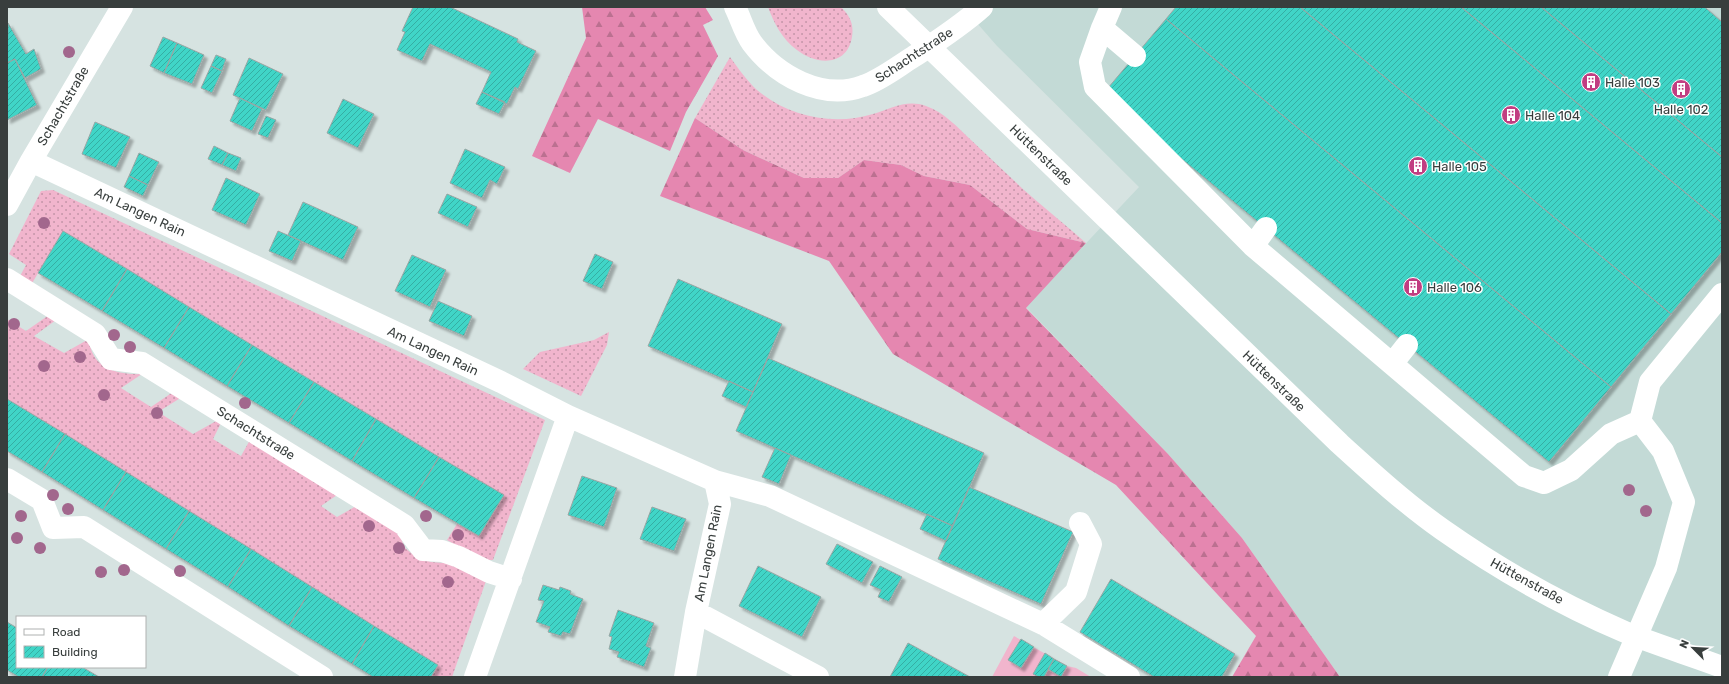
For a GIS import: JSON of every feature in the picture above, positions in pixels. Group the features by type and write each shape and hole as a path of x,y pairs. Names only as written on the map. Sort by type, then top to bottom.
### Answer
{"street":[{"name":"Schachtstraße","path":"7,205 13,181 31,161 122,7"},
{"name":"Schachtstraße","path":"735,7 743,27 752,42 767,59 798,81 816,88 833,91 863,87 881,78 967,20 982,7"},
{"name":"Hüttenstraße","path":"888,7 1338,443 1386,486 1443,530 1490,561 1546,594 1625,632 1722,667"},
{"path":"1111,7 1090,62 1095,87 1253,246 1524,476 1544,483 1571,470 1611,434 1640,421"},
{"path":"1102,28 1135,56"},
{"name":"Am Langen Rain","path":"31,161 501,382 568,416 715,481 720,504 696,612 685,677"},
{"path":"1253,246 1266,228"},
{"name":"Schachtstraße","path":"7,279 94,334 111,359 142,363 404,525 423,550 442,551 459,557 489,572 510,579"},
{"path":"1640,421 1650,382 1722,294"},
{"path":"1392,364 1407,345"},
{"path":"475,677 568,416"},
{"path":"1619,677 1666,568 1684,502 1663,451 1640,421"},
{"path":"7,479 42,500 52,528 84,527 322,677"},
{"path":"715,481 770,496 1043,624 1129,677"},
{"path":"1043,624 1076,592 1091,544 1080,522"},
{"name":"Am Langen Rain","path":"696,612 818,677"}],"shaded area":[{"path":"768,7 841,7 849,17 852,24 852,37 849,47 844,54 837,58 830,60 813,59 797,50 787,41 776,25"},
{"path":"963,7 1722,7 1722,677 1340,677 1242,538 1168,454 1026,307 1139,187 997,46"},
{"path":"730,57 757,90 783,107 812,117 827,119 858,118 905,104 919,104 939,112 950,120 1024,190 1086,243 1027,229 970,185 924,176 901,165 864,160 838,178 804,178 743,150 695,118"},
{"path":"53,190 545,420 493,560 481,560 447,540 457,524 479,536 503,495 63,231 31,285 19,278 26,265 9,254 41,191"},
{"path":"49,315 56,320 34,336 64,353 89,339 91,350 101,364 107,368 128,374 142,374 121,388 151,407 173,392 182,397 158,412 193,434 218,420 221,423 213,439 241,456 250,440 340,493 321,506 337,517 358,505 399,534 405,548 416,557 431,562 455,564 486,581 452,677 431,677 438,665 7,399 7,319 26,331"},
{"path":"609,332 607,345 581,396 523,369 540,352 594,340"},
{"path":"1014,636 1067,666 1076,668 1091,677 992,677"}],"green space":[{"path":"582,7 705,7 713,20 703,25 718,56 686,112 670,151 598,119 570,173 532,156 586,38"},
{"path":"695,118 743,150 804,178 838,178 864,160 901,165 924,176 970,185 1027,229 1086,243 1026,308 1168,454 1242,538 1340,677 1232,677 1256,636 1116,485 893,354 829,261 660,196"}],"building":[{"path":"413,7 450,7 518,39 517,42 536,51 518,89 515,87 507,104 482,92 491,72 430,44 422,61 397,50 405,32 402,31"},
{"name":"Halle 105","path":"1176,7 1300,7 1671,314 1611,387 1166,19"},
{"name":"Halle 104","path":"1300,7 1461,7 1722,223 1722,252 1671,314"},
{"name":"Halle 103","path":"1461,7 1541,7 1722,157 1722,223"},
{"name":"Halle 102","path":"1541,7 1704,7 1707,9 1722,22 1722,157"},
{"name":"Halle 106","path":"1166,19 1611,387 1549,462 1103,94"},
{"path":"8,23 26,54 34,49 41,69 25,78 15,59 7,63"},
{"path":"163,37 177,43 164,73 150,66"},
{"path":"177,43 204,55 192,84 164,73"},
{"path":"216,55 226,59 222,71 211,66"},
{"path":"249,58 283,74 266,110 233,95"},
{"path":"15,59 37,105 7,120 7,63"},
{"path":"211,66 222,71 212,93 201,88"},
{"path":"482,92 505,102 499,114 476,104"},
{"path":"240,98 262,109 252,131 230,121"},
{"path":"343,99 374,114 358,148 327,133"},
{"path":"266,116 276,120 268,138 258,134"},
{"path":"95,122 130,137 116,168 82,154"},
{"path":"214,146 228,153 222,165 208,159"},
{"path":"465,149 505,167 497,184 490,180 482,198 450,183"},
{"path":"139,153 159,162 148,185 129,176"},
{"path":"228,153 241,158 236,171 222,165"},
{"path":"129,176 148,185 143,196 124,187"},
{"path":"226,178 260,194 246,225 212,210"},
{"path":"447,194 477,207 468,227 438,213"},
{"path":"303,202 358,227 343,260 288,235"},
{"path":"63,231 127,269 102,311 38,273"},
{"path":"278,231 301,241 292,261 269,251"},
{"path":"595,254 613,262 602,289 583,281"},
{"path":"412,255 446,270 430,307 395,291"},
{"path":"127,269 189,307 164,348 102,311"},
{"path":"678,279 782,324 753,392 648,346"},
{"path":"438,301 472,316 464,336 429,321"},
{"path":"189,307 252,345 227,386 164,348"},
{"path":"252,345 314,382 289,423 227,386"},
{"path":"768,358 984,453 953,526 736,431"},
{"path":"729,381 753,392 746,407 722,396"},
{"path":"314,382 376,419 352,461 289,423"},
{"path":"7,399 65,434 42,472 7,451"},
{"path":"376,419 439,457 414,498 352,461"},
{"path":"65,434 126,472 103,510 42,472"},
{"path":"775,448 791,455 779,484 762,477"},
{"path":"439,457 504,495 479,536 414,498"},
{"path":"126,472 189,511 166,549 103,510"},
{"path":"582,476 617,488 604,527 568,515"},
{"path":"969,487 1073,532 1041,604 938,559"},
{"path":"652,507 686,519 674,551 640,539"},
{"path":"189,511 251,549 228,587 166,549"},
{"path":"927,514 953,526 946,541 920,529"},
{"path":"837,544 873,562 862,583 826,564"},
{"path":"251,549 312,587 289,626 228,587"},
{"path":"758,566 821,597 802,637 739,606"},
{"path":"880,566 902,577 889,602 878,597 881,590 870,585"},
{"path":"1111,579 1235,654 1222,677 1154,677 1080,632"},
{"path":"543,585 559,590 560,587 571,591 570,594 583,599 570,634 563,632 561,636 548,632 550,627 536,622 544,601 538,600"},
{"path":"312,587 374,626 352,664 289,626"},
{"path":"618,610 654,623 646,646 651,648 644,667 617,657 619,652 609,649 612,637 609,636"},
{"path":"7,622 16,627 16,668 47,668 42,677 19,677 7,670"},
{"path":"374,626 438,665 431,677 373,677 352,664"},
{"path":"1021,639 1034,647 1021,668 1008,660"},
{"path":"908,643 970,677 890,677"},
{"path":"1045,653 1054,659 1044,677 1039,677 1033,674"},
{"path":"1054,659 1067,666 1061,677 1048,669"},
{"path":"47,668 84,668 99,677 42,677"}],"place":[{"name":"Halle 103","path":"1591,82"},
{"name":"Halle 102","path":"1681,89"},
{"name":"Halle 104","path":"1511,115"},
{"name":"Halle 105","path":"1418,166"},
{"name":"Halle 106","path":"1413,287"}]}
